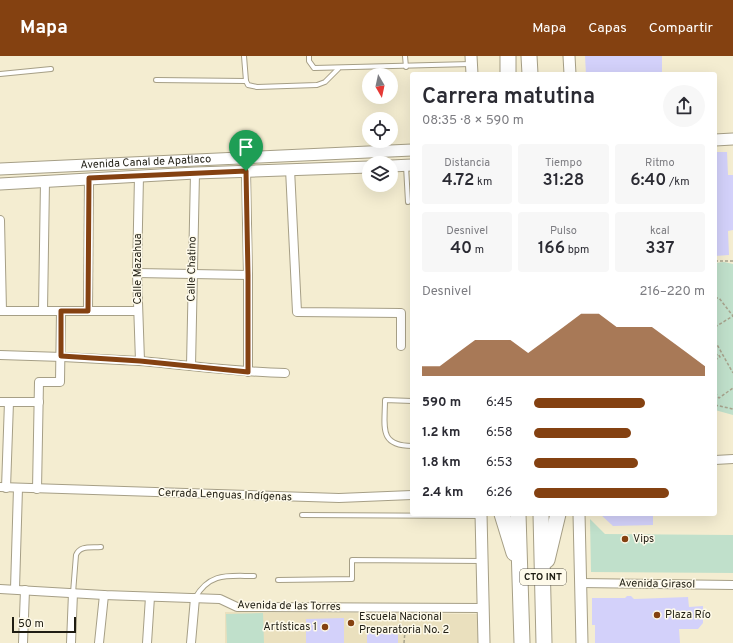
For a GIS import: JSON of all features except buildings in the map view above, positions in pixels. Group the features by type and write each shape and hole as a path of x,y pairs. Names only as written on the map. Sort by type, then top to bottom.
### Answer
{"highway":[{"path":"508,56 508,72"},
{"path":"529,56 530,72"},
{"path":"503,516 513,550 520,581"},
{"name":"CTO INT","path":"518,516 522,643"},
{"name":"CTO INT","path":"541,516 544,643"},
{"path":"543,579 558,516"}],"street":[{"path":"569,56 570,72"},
{"path":"717,140 733,139"},
{"name":"Avenida Canal de Apatlaco","path":"0,169 410,150"},
{"path":"398,166 409,165"},
{"name":"Avenida Canal de Apatlaco","path":"0,184 89,178 362,166"},
{"path":"290,169 297,312 401,313 402,346"},
{"path":"246,171 248,372"},
{"name":"Calle Chatino","path":"191,366 195,173"},
{"name":"Calle Mazahua","path":"139,176 137,273 140,361"},
{"path":"88,311 89,178"},
{"path":"44,311 45,181"},
{"path":"0,220 1,311 138,311"},
{"path":"137,273 248,275"},
{"path":"37,489 39,382 60,382 61,311"},
{"path":"0,355 61,356 140,361 248,372 284,373"},
{"path":"0,402 39,402"},
{"path":"3,487 9,402"},
{"path":"717,460 733,459"},
{"name":"Cerrada Lenguas Indígenas","path":"3,487 339,498 410,494"},
{"path":"15,589 18,488"},
{"path":"481,516 484,643"},
{"name":"CTO INT","path":"579,516 582,643"},
{"name":"Avenida Girasol","path":"580,583 733,585"},
{"name":"Avenida de las Torres","path":"0,589 104,595 220,599 237,607 483,608"},
{"path":"23,643 25,590"},
{"path":"71,643 73,593"},
{"path":"99,643 104,595"},
{"path":"147,643 150,597"},
{"path":"191,643 195,598"}],"lane":[{"path":"244,56 246,81 248,85 258,87 317,85 324,82 338,69"},
{"path":"309,56 309,61 314,68 338,69 472,65"},
{"path":"405,56 406,66"},
{"path":"0,74 51,69"},
{"path":"156,80 246,81"},
{"path":"408,202 409,165"},
{"path":"410,400 385,400 385,433 391,441 401,446 410,446"},
{"path":"302,515 410,515"},
{"path":"73,593 76,555 78,550 81,548 101,547"},
{"path":"278,580 352,579 352,560 482,561"},
{"path":"195,598 201,588 210,580 223,576 254,576"}],"path":[{"path":"717,262 733,261"},
{"path":"717,298 719,298 733,316 717,326"},
{"path":"717,345 733,373"},
{"path":"729,366 733,368"},
{"path":"717,396 719,398 733,388"},
{"path":"717,405 733,408"},
{"path":"404,643 405,631 410,624"}],"shaded area":[{"name":"Escuela Nacional Preparatoria No. 2","path":"225,612 477,614 478,643 225,643"}],"green space":[{"path":"724,262 733,264 733,415 717,411 717,263"},
{"path":"590,519 605,534 733,535 733,573 591,572"},
{"path":"263,613 264,643 227,643 226,614"}],"place":[{"name":"Vips","path":"625,539"},
{"name":"Plaza Río","path":"657,615"},
{"name":"Escuela Nacional Preparatoria No. 2","path":"351,623"},
{"name":"Artísticas 1","path":"325,627"}],"route":[{"path":"246,171 248,372 140,361 61,356 61,311 88,311 89,178 246,171"}]}
